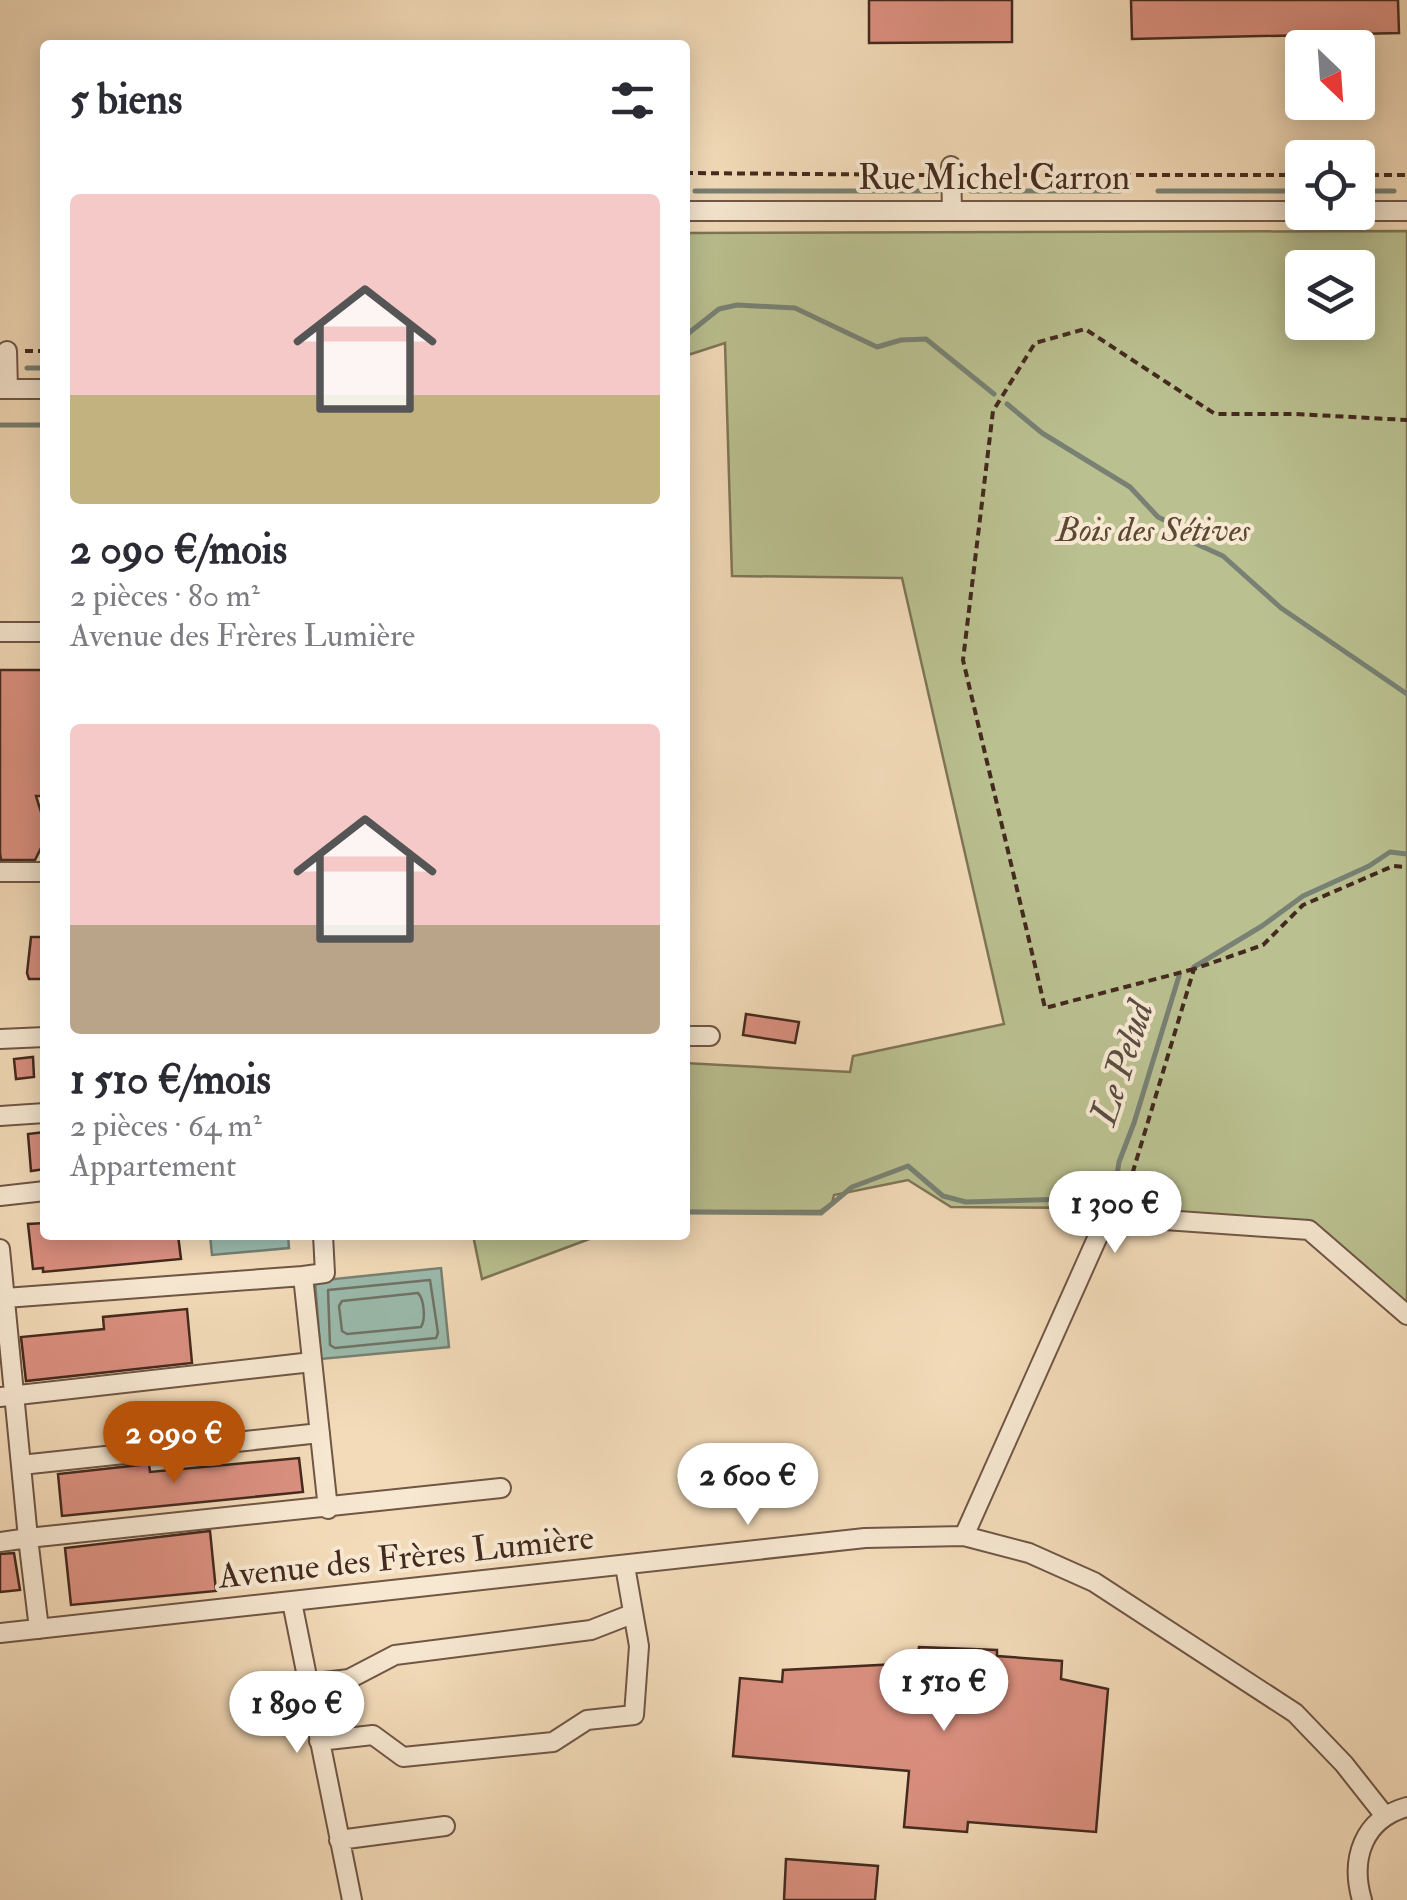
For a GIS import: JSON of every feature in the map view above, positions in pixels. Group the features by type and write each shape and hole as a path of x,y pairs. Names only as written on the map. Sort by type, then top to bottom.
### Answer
{"street":[{"path":"951,170 952,210"},
{"name":"Rue Michel Carron","path":"690,211 1285,211"},
{"path":"1375,211 1407,211"},
{"path":"7,351 4,389 40,389"},
{"path":"0,632 40,632"},
{"path":"0,872 40,872"},
{"path":"690,1036 710,1036"},
{"path":"0,1038 40,1037"},
{"path":"0,1116 40,1113"},
{"path":"0,1196 40,1192"},
{"path":"964,1536 1107,1216 1309,1230 1407,1316"},
{"path":"5,1298 325,1273 322,1240"},
{"path":"0,1250 7,1396 22,1466 39,1630"},
{"path":"303,1276 328,1508"},
{"path":"7,1396 312,1362"},
{"path":"22,1466 320,1433"},
{"path":"0,1542 501,1488"},
{"name":"Avenue des Frères Lumière","path":"0,1634 865,1538 964,1536 1030,1553 1094,1582 1295,1713 1344,1764 1385,1816"},
{"path":"318,1741 373,1735 403,1757 553,1742 587,1720 634,1715 639,1646 625,1566"},
{"path":"292,1602 352,1900"},
{"path":"308,1684 349,1680 395,1654 591,1630 632,1614"},
{"path":"1362,1900 1356,1881 1359,1850 1373,1826 1407,1807"},
{"path":"339,1840 445,1826"}],"path":[{"path":"690,173 951,170 1285,176"},
{"path":"1375,176 1407,176"},
{"path":"1407,420 1216,414 1085,328 1034,342 993,411 962,660 1045,1008 1194,969 1263,945 1303,905 1394,866 1407,866"},
{"path":"1119,1217 1194,969"}],"green space":[{"name":"Bois des Sétives","path":"1407,231 1407,1315 1309,1230 1107,1216 1094,1208 951,1207 908,1180 834,1195 832,1203 820,1211 690,1211 690,1063 850,1072 853,1056 1004,1024 902,578 732,576 725,343 690,354 690,233"},
{"path":"474,1240 587,1240 482,1279"}],"water":[{"path":"210,1240 288,1240 289,1248 212,1255"},
{"path":"441,1268 449,1347 321,1359 315,1281"}],"building":[{"path":"869,0 1012,0 1012,42 869,43"},
{"path":"1131,0 1398,0 1399,33 1285,30 1285,36 1132,39"},
{"path":"0,670 40,670 40,796 36,796 40,809 40,850 35,860 1,860"},
{"path":"31,937 40,937 40,979 29,979"},
{"path":"746,1014 799,1022 795,1043 743,1035"},
{"path":"33,1057 34,1077 16,1079 14,1059"},
{"path":"40,1133 40,1170 31,1171 28,1134"},
{"path":"40,1223 40,1240 179,1240 181,1259 43,1272 43,1268 33,1269 28,1224"},
{"path":"187,1309 192,1363 26,1381 21,1337 104,1329 103,1317"},
{"path":"175,1404 183,1404 189,1414 183,1424 175,1424 169,1418 169,1410"},
{"path":"299,1458 303,1492 62,1516 58,1474 149,1464 150,1472"},
{"path":"210,1531 216,1591 71,1605 65,1548"},
{"path":"14,1553 20,1590 0,1592 0,1554"},
{"path":"919,1647 997,1650 997,1656 1062,1661 1061,1679 1108,1689 1096,1832 968,1822 967,1832 904,1827 909,1771 733,1756 740,1678 782,1682 783,1670 917,1663"},
{"path":"786,1859 878,1866 875,1900 784,1900"}],"waterway":[{"path":"695,191 937,191"},
{"path":"971,191 1120,191"},
{"path":"1158,191 1285,191"},
{"path":"1375,191 1394,191"},
{"name":"Le Pelud","path":"690,332 719,309 737,305 795,308 877,347 901,340 926,339 994,394"},
{"path":"27,368 40,368"},
{"name":"Le Pelud","path":"1007,404 1042,433 1130,487 1158,517 1178,527 1190,541 1223,556 1281,608 1407,694"},
{"name":"Le Pelud","path":"0,425 40,425"},
{"name":"Le Pelud","path":"1194,967 1303,896 1369,866 1390,852 1407,854"},
{"name":"Le Pelud","path":"690,1212 821,1213 852,1187 908,1166 943,1196 966,1202 1107,1198 1115,1189 1119,1162 1179,976"}]}
